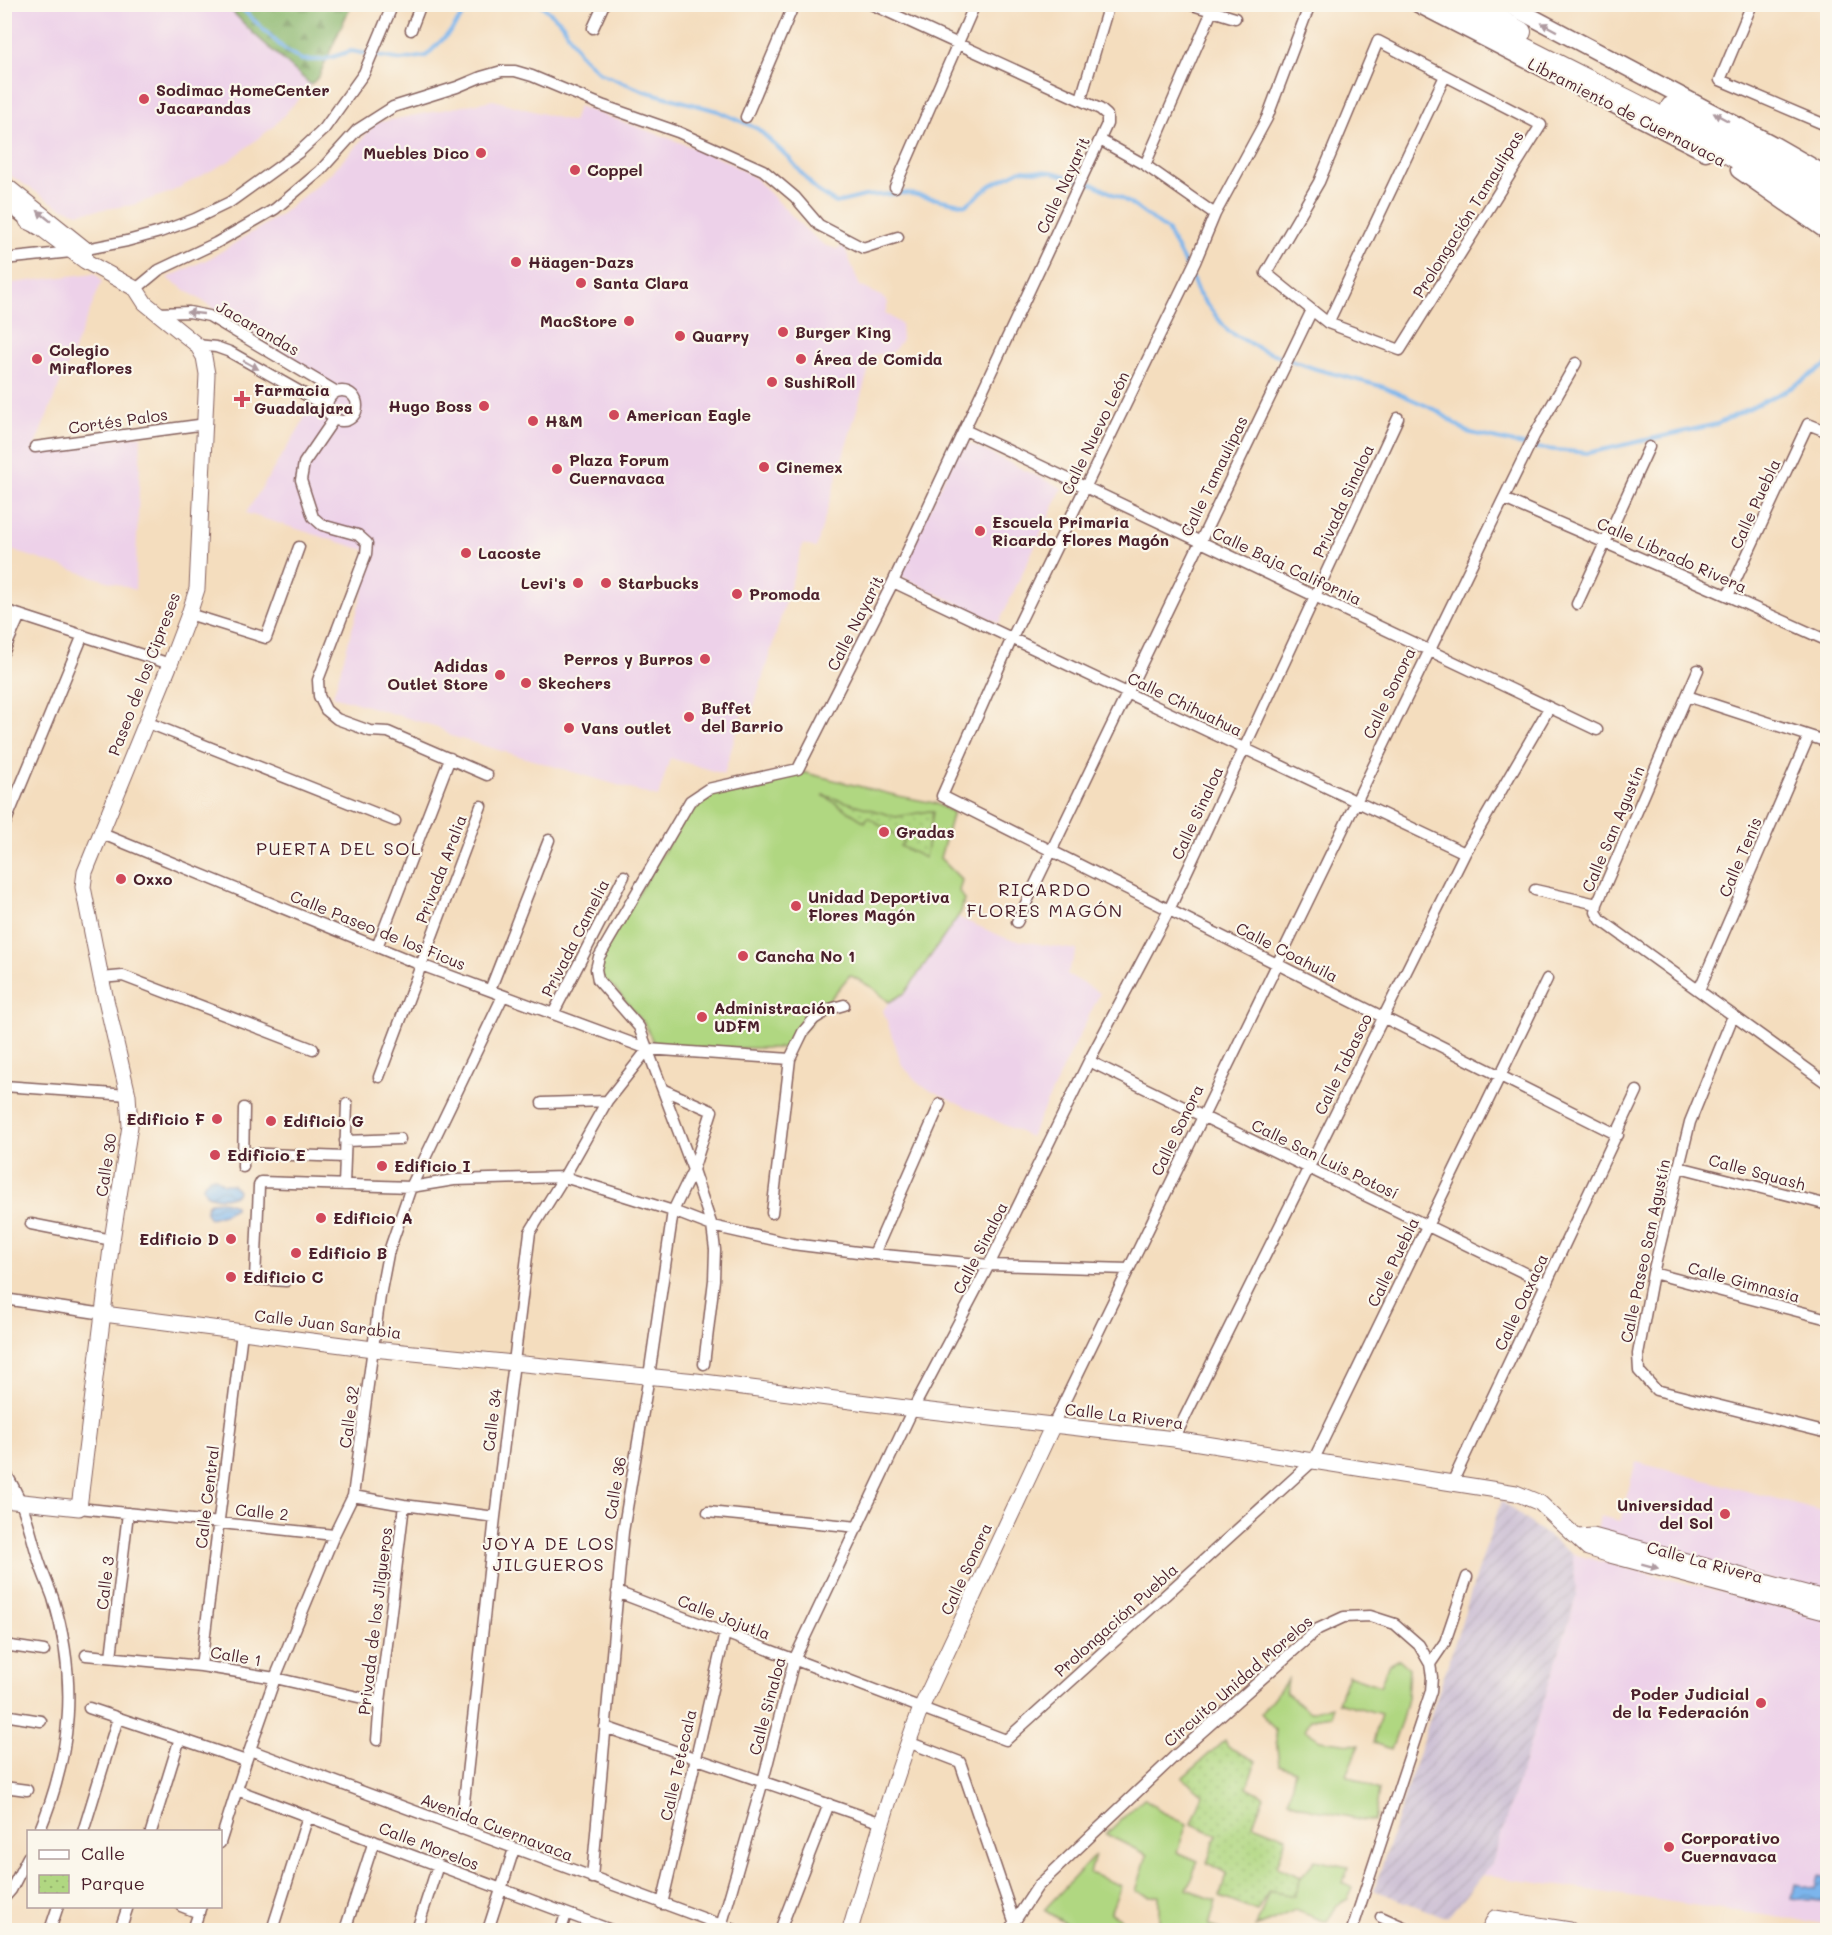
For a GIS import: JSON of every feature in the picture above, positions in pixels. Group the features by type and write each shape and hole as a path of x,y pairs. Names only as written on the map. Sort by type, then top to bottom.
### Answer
{"highway":[{"path":"1440,4 1695,134 1792,192 1827,219"},
{"path":"1472,4 1578,63 1771,157 1827,195"}],"main road":[{"name":"Libramiento de Cuernavaca","path":"1418,4 1744,173 1827,232"},
{"path":"1507,4 1774,146 1827,177"},
{"path":"4,199 38,226"}],"street":[{"path":"4,259 80,253 160,232 195,219 230,202 298,153 324,129 363,73 393,4"},
{"path":"411,30 421,4"},
{"path":"593,28 604,4"},
{"path":"746,117 794,4"},
{"path":"871,4 1081,99 1109,4"},
{"path":"895,187 975,4"},
{"path":"1189,4 1234,18"},
{"name":"Calle Nuevo León","path":"942,796 1012,638 1195,262 1215,214 1267,118 1310,4"},
{"path":"1752,4 1720,80 1827,126"},
{"path":"1145,165 1212,11"},
{"name":"Prolongación Tamaulipas","path":"1312,310 1266,273 1319,182 1378,41 1541,125 1400,350 1328,323"},
{"path":"136,290 159,270 216,243 275,208 320,171 357,130 393,107 502,71 515,71 532,76 604,106 678,132 763,170 795,197 819,225 863,248 898,237"},
{"path":"1312,310 1328,323 1445,76"},
{"name":"Calle Nayarit","path":"648,1049 639,1027 598,980 596,969 599,957 690,801 708,789 798,769 893,582 1100,140 1107,123 1107,115 1081,99"},
{"path":"1100,140 1145,165 1215,214"},
{"path":"4,184 80,253"},
{"path":"4,207 38,226 136,290 145,303 197,345 216,347 230,352 327,407"},
{"name":"Calle Tamaulipas","path":"1017,922 1312,310"},
{"name":"Jacarandas","path":"157,313 189,312 209,316 337,392"},
{"name":"Paseo de los Cipreses","path":"100,833 170,664 197,589 207,374 204,357 197,345"},
{"name":"Calle Sonora","path":"850,1930 882,1823 921,1708 1053,1425 1534,436 1576,363"},
{"path":"337,392 347,392 352,395 357,404 357,409 351,418 342,422 330,416 327,407 329,398 337,392"},
{"name":"Privada Sinaloa","path":"1316,597 1398,418"},
{"path":"334,419 304,464 301,480 313,517 322,525 358,535 367,543 366,554 318,680 319,696 326,710 337,719 370,731 388,732 487,775"},
{"name":"Cortés Palos","path":"35,447 206,424"},
{"name":"Calle Puebla","path":"1728,596 1808,424 1827,432"},
{"name":"Calle Baja California","path":"965,429 1597,730"},
{"path":"1577,604 1649,447"},
{"name":"Calle Librado Rivera","path":"1504,499 1827,641"},
{"path":"189,614 266,638 299,547"},
{"name":"Calle Chihuahua","path":"893,582 1465,853"},
{"name":"Calle Sinaloa","path":"722,1928 794,1660 913,1409 989,1265 1089,1060 1168,910 1316,597"},
{"path":"4,610 170,664"},
{"path":"4,651 20,615"},
{"path":"4,826 83,635"},
{"name":"Calle San Agustín","path":"1698,670 1597,904 1596,912 1601,920 1827,1084"},
{"path":"1687,696 1827,742"},
{"name":"Calle Tabasco","path":"1174,1439 1465,853 1549,708"},
{"path":"146,722 395,821"},
{"name":"Calle Tenis","path":"1699,990 1809,736"},
{"path":"378,946 450,758"},
{"name":"Calle Coahuila","path":"942,796 1618,1135"},
{"name":"Privada Aralia","path":"379,1077 481,806"},
{"name":"Calle Paseo de los Ficus","path":"100,833 421,965 648,1049 790,1059"},
{"name":"Calle 30","path":"79,1508 112,1240 130,1126 128,1095 83,886 85,872 100,833"},
{"path":"490,990 549,840"},
{"name":"Privada Camelia","path":"553,1014 624,876"},
{"path":"1535,890 1597,904"},
{"path":"101,978 123,976 313,1050"},
{"name":"Calle Puebla","path":"1313,1461 1547,979"},
{"name":"Calle 32","path":"222,1837 275,1678 334,1534 353,1496 380,1296 388,1254 411,1187 503,996"},
{"path":"772,1213 790,1059 803,1032 814,1019 830,1009 844,1005"},
{"name":"Calle Paseo San Agustín","path":"1733,1016 1690,1122 1653,1273 1638,1354 1639,1371 1656,1390 1827,1433"},
{"path":"648,1049 712,1226 715,1250 714,1280 704,1364"},
{"name":"Calle 34","path":"461,1829 495,1517 530,1232 607,1101 648,1049"},
{"name":"Calle San Luis Potosí","path":"1089,1060 1547,1284"},
{"path":"4,1086 128,1095"},
{"name":"Calle 36","path":"592,1878 623,1532 673,1211 693,1170 712,1111 664,1090"},
{"name":"Calle Oaxaca","path":"1452,1483 1637,1091"},
{"path":"542,1103 607,1101"},
{"path":"344,1185 347,1104"},
{"path":"874,1254 940,1104"},
{"path":"243,1167 244,1108"},
{"path":"345,1141 400,1139"},
{"path":"243,1153 345,1157"},
{"name":"Calle Squash","path":"1679,1167 1827,1205"},
{"path":"286,1281 255,1279 261,1182 411,1187 454,1180 564,1177 673,1211 712,1226 792,1244 989,1265 1129,1269"},
{"path":"31,1224 112,1240"},
{"name":"Calle Gimnasia","path":"1653,1273 1827,1319"},
{"name":"Calle Juan Sarabia","path":"4,1299 373,1349 649,1376"},
{"name":"Calle Central","path":"201,1665 242,1332"},
{"name":"Calle La Rivera","path":"649,1376 1174,1439 1516,1493 1528,1496 1540,1503 1578,1537 1593,1536 1612,1548 1827,1613"},
{"name":"Prolongación Puebla","path":"921,1708 1006,1740 1313,1461"},
{"path":"4,1470 21,1503 53,1599 66,1654 69,1684 69,1724 53,1798 40,1830"},
{"path":"353,1496 495,1517"},
{"path":"4,1500 79,1508"},
{"name":"Privada de los Jilgueros","path":"377,1740 404,1505"},
{"name":"Calle 2","path":"79,1508 334,1534"},
{"path":"708,1512 858,1527"},
{"name":"Calle 3","path":"111,1657 128,1513"},
{"name":"Calle La Rivera","path":"1612,1548 1827,1599"},
{"path":"1352,1930 1431,1691 1430,1664 1446,1642 1467,1577"},
{"name":"Calle Jojutla","path":"617,1592 921,1708"},
{"name":"Circuito Unidad Morelos","path":"1011,1926 1038,1886 1177,1754 1318,1629 1344,1617 1370,1616 1395,1624 1419,1645 1430,1664"},
{"name":"Calle Tetecala","path":"662,1904 725,1633"},
{"path":"4,1645 44,1651"},
{"name":"Calle 1","path":"86,1655 201,1665 275,1678 380,1702"},
{"name":"Avenida Cuernavaca","path":"88,1708 180,1738 248,1755 461,1829 722,1928 735,1930"},
{"path":"4,1715 41,1721"},
{"path":"84,1830 118,1718"},
{"path":"605,1727 882,1823"},
{"path":"152,1830 180,1738"},
{"name":"Circuito Unidad Morelos","path":"908,1742 960,1762 1011,1926"},
{"path":"4,1787 27,1790"},
{"name":"Calle Morelos","path":"237,1790 611,1930"},
{"path":"780,1930 829,1804"},
{"path":"272,1930 308,1816"},
{"path":"345,1930 374,1841"},
{"path":"488,1930 514,1849"},
{"path":"4,1898 11,1890 27,1859"},
{"path":"417,1930 438,1865"},
{"path":"50,1930 57,1908"},
{"path":"120,1930 127,1908"},
{"path":"193,1930 200,1910"},
{"path":"561,1930 566,1914"},
{"path":"1381,1917 1393,1927 1410,1930"},
{"path":"1492,1924 1570,1930"}],"shaded area":[{"name":"Sodimac HomeCenter Jacarandas","path":"4,5 226,5 253,33 311,85 274,126 229,161 171,192 133,205 78,213 58,206 5,172"},
{"name":"Plaza Forum Cuernavaca","path":"493,100 573,122 578,106 726,161 755,178 824,245 837,249 844,246 860,286 881,296 888,303 885,313 901,324 902,340 892,353 873,355 816,548 803,544 751,716 742,713 724,774 670,758 658,797 451,736 438,727 333,696 374,553 246,513 301,425 320,377 167,278 214,256 280,215 328,176 375,123"},
{"name":"Colegio Miraflores","path":"95,273 102,281 33,450 141,435 135,590 5,548 4,284"},
{"name":"Escuela Primaria Ricardo Flores Magón","path":"962,440 1062,488 999,623 898,575"},
{"path":"957,917 1008,939 1077,950 1067,974 1100,993 1030,1137 920,1085 902,1065 883,1010 889,1002 905,993"},
{"name":"Universidad del Sol","path":"1636,1462 1827,1512 1827,1592 1594,1543 1600,1516 1620,1521"},
{"path":"1501,1501 1572,1554 1577,1596 1492,1863 1447,1918 1374,1890"},
{"path":"1572,1554 1827,1619 1827,1924 1482,1875 1492,1863 1577,1596"}],"green space":[{"path":"226,5 351,5 319,76 311,85 253,33"},
{"name":"Unidad Deportiva Flores Magón","path":"802,772 934,803 953,812 940,858 962,880 959,891 964,900 961,912 905,993 889,1002 873,988 850,975 789,1048 656,1048 644,1023 615,989 602,978 600,969 607,944 694,802 707,792"},
{"path":"823,795 896,817 933,812 925,858 900,846 904,841 868,817 865,822"},
{"path":"1399,1659 1409,1668 1407,1698 1391,1749 1373,1743 1381,1714 1338,1702 1348,1675 1380,1686 1388,1665"},
{"path":"1288,1679 1286,1693 1310,1712 1332,1706 1332,1716 1311,1719 1305,1730 1320,1740 1359,1745 1346,1775 1379,1790 1374,1822 1306,1808 1288,1800 1295,1771 1279,1765 1275,1730 1261,1713"},
{"path":"1225,1740 1228,1747 1256,1761 1247,1787 1264,1796 1253,1824 1286,1837 1277,1867 1301,1877 1294,1896 1269,1891 1257,1911 1220,1897 1226,1873 1207,1863 1217,1835 1192,1824 1203,1794 1182,1778"},
{"path":"1144,1798 1160,1811 1187,1824 1177,1852 1198,1861 1187,1889 1216,1901 1209,1926 1221,1930 1159,1930 1159,1896 1149,1896 1136,1891 1147,1855 1106,1834"},
{"path":"1095,1855 1090,1873 1121,1886 1110,1913 1130,1924 1127,1930 1076,1930 1044,1910"},
{"path":"1315,1860 1348,1867 1343,1883 1353,1888 1348,1899 1337,1905 1327,1922 1295,1910 1256,1927 1269,1891 1294,1896 1301,1877"}],"water":[{"path":"214,1177 224,1184 232,1184 238,1190 237,1194 222,1198 206,1194 203,1188 204,1183"},
{"path":"223,1201 235,1205 235,1208 210,1218 206,1212 208,1204"},
{"path":"1819,1876 1827,1878 1827,1902 1792,1898 1795,1884 1816,1888"}],"waterway":[{"path":"237,4 284,49 302,60 323,60 351,51 401,60 426,56 451,31 471,4"},
{"path":"540,4 562,23 580,54 600,73 644,91 718,111 758,129 789,158 816,190 836,203 865,196 907,193 966,205 991,185 1021,170 1052,172 1096,185 1128,202 1167,230 1198,293 1228,331 1262,350 1316,369 1384,387 1436,410 1467,432 1536,448 1588,453 1717,424 1789,389 1828,364"}],"place":[{"name":"Sodimac HomeCenter Jacarandas","path":"144,99"},
{"name":"Muebles Dico","path":"481,153"},
{"name":"Coppel","path":"575,170"},
{"name":"Häagen-Dazs","path":"516,262"},
{"name":"Santa Clara","path":"581,283"},
{"name":"MacStore","path":"629,321"},
{"name":"Burger King","path":"783,332"},
{"name":"Quarry","path":"680,336"},
{"name":"Colegio Miraflores","path":"37,359"},
{"name":"Área de Comida","path":"801,359"},
{"name":"SushiRoll","path":"772,382"},
{"name":"Farmacia Guadalajara","path":"242,399"},
{"name":"Hugo Boss","path":"484,406"},
{"name":"American Eagle","path":"614,415"},
{"name":"H&M","path":"533,421"},
{"name":"Cinemex","path":"764,467"},
{"name":"Plaza Forum Cuernavaca","path":"557,469"},
{"name":"Escuela Primaria Ricardo Flores Magón","path":"980,531"},
{"name":"Lacoste","path":"466,553"},
{"name":"Levi's","path":"578,583"},
{"name":"Starbucks","path":"606,583"},
{"name":"Promoda","path":"737,594"},
{"name":"Perros y Burros","path":"705,659"},
{"name":"Adidas Outlet Store","path":"500,675"},
{"name":"Skechers","path":"526,683"},
{"name":"Buffet del Barrio","path":"689,717"},
{"name":"Vans outlet","path":"569,728"},
{"name":"Gradas","path":"884,832"},
{"name":"Oxxo","path":"121,879"},
{"name":"Unidad Deportiva Flores Magón","path":"796,906"},
{"name":"Cancha No 1","path":"743,956"},
{"name":"Administración UDFM","path":"702,1017"},
{"name":"Edificio F","path":"217,1119"},
{"name":"Edificio G","path":"271,1121"},
{"name":"Edificio E","path":"215,1155"},
{"name":"Edificio I","path":"382,1166"},
{"name":"Edificio A","path":"321,1218"},
{"name":"Edificio D","path":"231,1239"},
{"name":"Edificio B","path":"296,1253"},
{"name":"Edificio C","path":"231,1277"},
{"name":"Universidad del Sol","path":"1725,1514"},
{"name":"Poder Judicial de la Federación","path":"1761,1703"},
{"name":"Corporativo Cuernavaca","path":"1669,1847"}],"district":[{"name":"PUERTA DEL SOL","path":"339,849"},
{"name":"RICARDO FLORES MAGÓN","path":"1045,900"},
{"name":"JOYA DE LOS JILGUEROS","path":"549,1554"}]}
